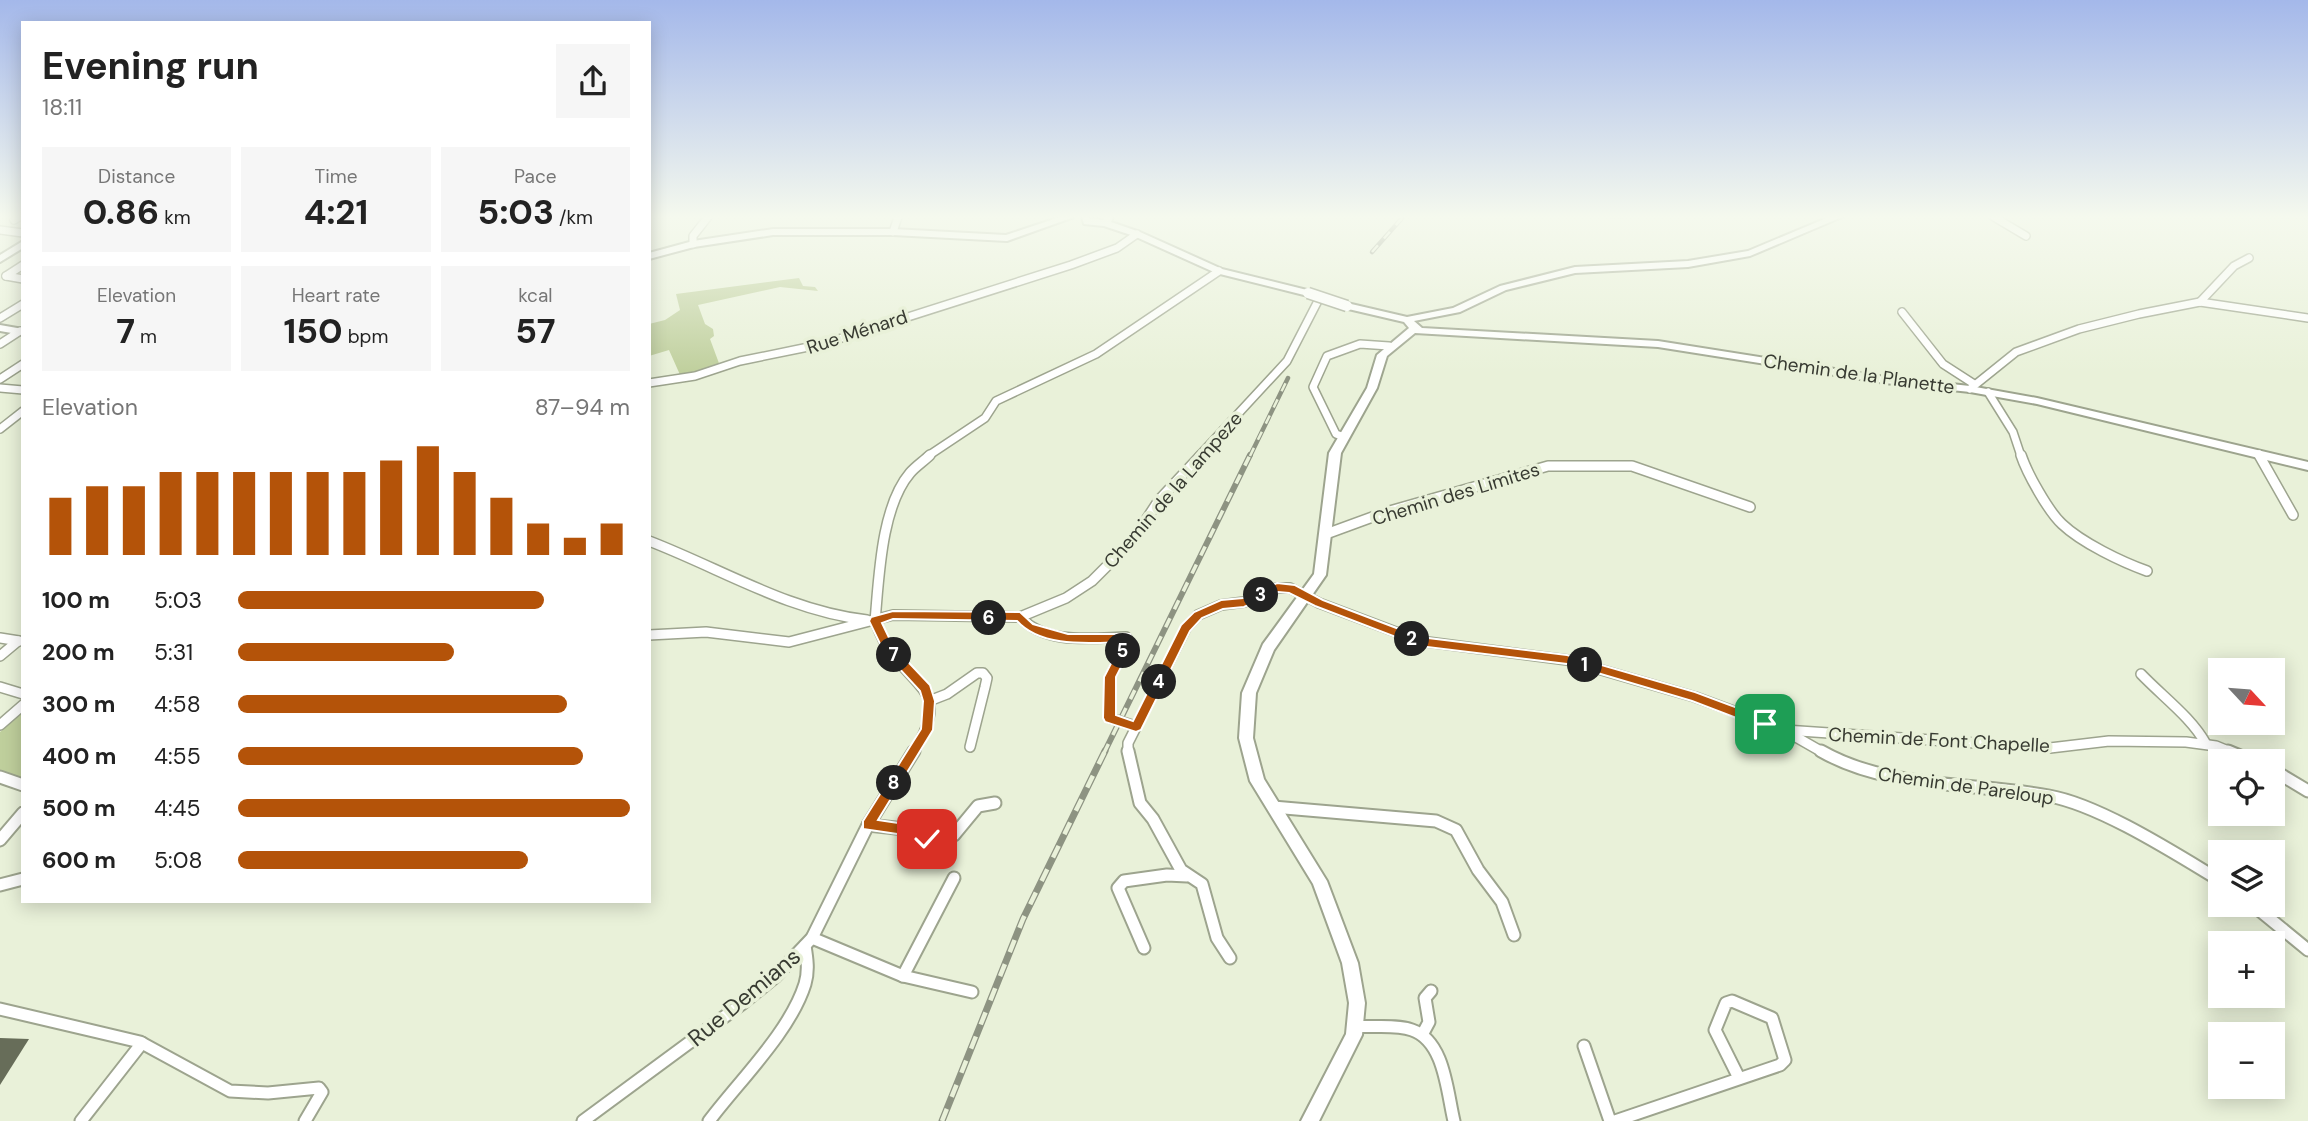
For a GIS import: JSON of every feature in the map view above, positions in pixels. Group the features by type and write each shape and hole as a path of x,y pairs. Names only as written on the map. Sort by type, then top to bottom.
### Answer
{"street":[{"path":"16,269 6,276 21,279"},
{"name":"Rue Ménard","path":"651,383 695,376 740,361 823,344 1058,269"},
{"path":"1216,269 1308,293 1410,325"},
{"path":"1310,1121 1357,1026 1357,1003 1350,963 1319,881 1257,781 1246,738 1249,693 1268,648 1307,598 1321,575 1335,453 1372,388 1382,355 1389,346 1410,325 1456,310 1503,288 1575,270 1588,269"},
{"path":"2200,302 2231,269"},
{"path":"970,747 971,730 986,688 983,673 977,673 947,694 929,701 926,689 888,649 875,621 881,560 894,500 909,474 939,447 985,418 996,401 1096,354 1220,271"},
{"name":"Chemin de la Lampeze","path":"1020,617 1066,598 1092,581 1133,540 1159,500 1287,361 1320,297"},
{"path":"1902,312 1944,364 1972,387 2016,352 2079,329 2200,302 2260,312 2284,312 2308,318"},
{"path":"0,318 21,305"},
{"name":"Chemin de la Planette","path":"1410,325 1658,344 1885,380 1972,387 2308,466"},
{"path":"0,328 21,332"},
{"path":"0,344 21,332"},
{"path":"1344,437 1336,434 1312,387 1327,356 1360,344 1389,346"},
{"path":"0,379 21,365"},
{"path":"0,388 21,390"},
{"path":"1988,392 2013,432 2025,467 2062,524 2122,562 2147,571"},
{"path":"0,429 21,415"},
{"path":"2259,454 2293,515"},
{"name":"Chemin des Limites","path":"1326,534 1386,512 1548,466 1632,466 1749,508"},
{"path":"651,542 683,552 748,587 783,601 846,620 875,621"},
{"name":"Chemin de Font Chapelle","path":"1187,876 1153,819 1140,803 1128,743 1134,726 1186,628 1198,615 1221,605 1244,603 1277,588 1290,588 1307,598 1419,641 1567,660 1695,697 1786,730 1928,742 2050,748 2109,741 2206,744 2220,749"},
{"path":"651,635 706,632 789,642 893,615 1020,617 1029,627 1068,639 1126,637 1128,642 1110,677 1110,718 1134,726"},
{"path":"0,638 20,642"},
{"path":"0,656 20,642"},
{"path":"2141,674 2180,714 2194,722 2206,744"},
{"path":"0,687 21,693"},
{"name":"Rue Demians","path":"583,1121 743,1003 808,942 834,898 867,825 927,730 929,701"},
{"path":"0,725 21,707"},
{"name":"Chemin de Pareloup","path":"1786,730 1847,766 1867,773 2052,796 2088,809 2159,844 2208,873"},
{"path":"0,777 21,784"},
{"path":"2285,777 2308,791"},
{"path":"867,825 905,830 939,841 954,835 978,806 995,803"},
{"path":"1273,807 1436,821 1456,830 1478,870 1502,902 1514,935"},
{"path":"0,840 21,815"},
{"path":"1144,948 1119,896 1118,888 1124,881 1167,875 1187,876 1202,884 1217,938 1230,958"},
{"path":"903,976 954,878"},
{"path":"0,885 21,880"},
{"path":"2268,917 2308,950"},
{"path":"709,1121 781,1025 805,986 808,942 903,976 972,992"},
{"path":"1422,1035 1429,1022 1425,998 1431,991"},
{"path":"1615,1121 1780,1065 1785,1060 1772,1018 1732,1001 1726,1003 1715,1030 1739,1078"},
{"path":"0,1009 100,1030 142,1043 161,1051 220,1088 254,1094 319,1088 322,1092 305,1121"},
{"path":"1357,1026 1412,1031 1422,1035 1437,1056 1454,1121"},
{"path":"80,1121 142,1043"},
{"path":"1584,1046 1610,1121"}],"green space":[{"path":"799,278 803,286 815,287 818,291 780,287 698,305 705,324 713,329 714,336 710,339 720,366 681,377 669,350 651,355 651,324 665,320 680,310 676,294"},
{"path":"21,714 21,778 0,771 0,732"}],"building":[{"path":"0,1038 29,1039 0,1085"}],"railway":[{"path":"1250,456 1288,378"},
{"path":"1104,753 1250,455"},
{"path":"942,1121 1023,919 1105,751"}],"route":[{"path":"927,839 905,830 867,825 927,730 929,701 926,689 888,649 875,621 893,615 1020,617 1029,627 1068,639 1126,637 1128,642 1110,677 1110,718 1136,727 1186,628 1198,615 1221,605 1244,603 1277,588 1290,588 1319,603 1419,641 1567,660 1695,697 1740,712 1765,724"}]}
